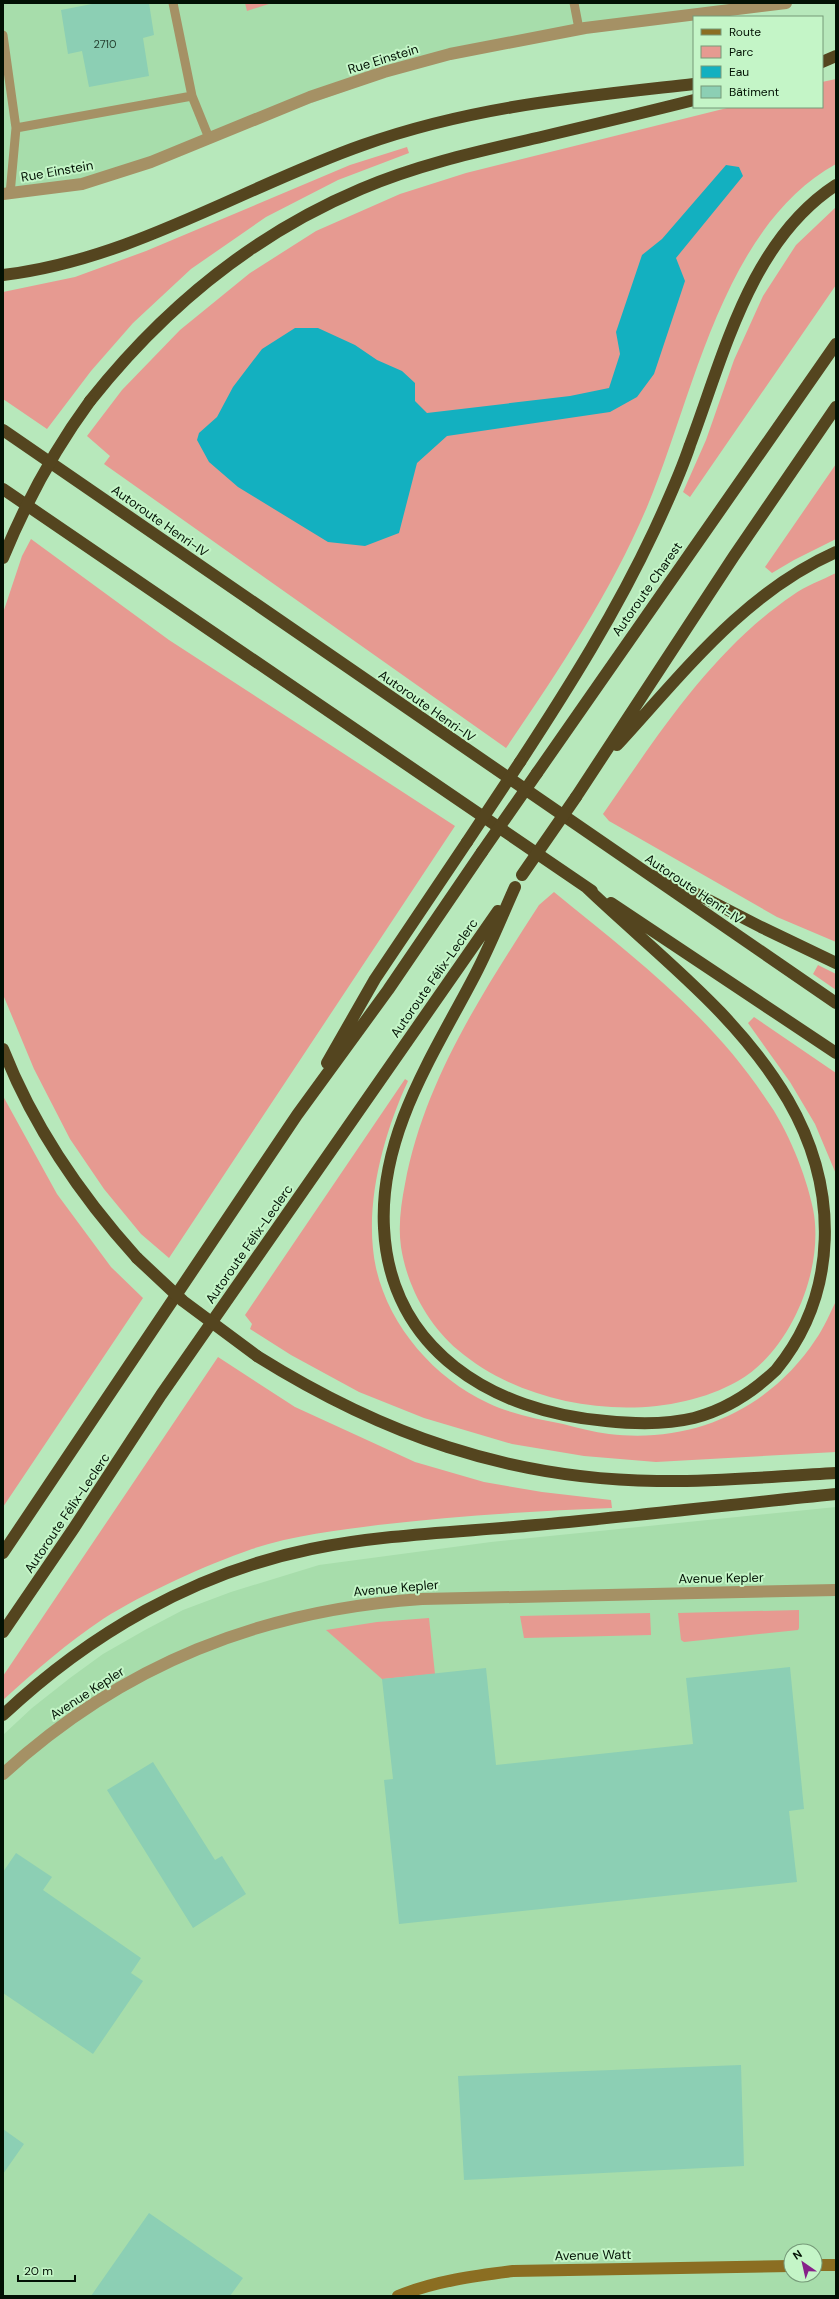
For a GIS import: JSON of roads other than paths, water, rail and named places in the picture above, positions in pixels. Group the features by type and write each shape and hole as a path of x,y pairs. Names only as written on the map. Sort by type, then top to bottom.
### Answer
{"highway":[{"path":"823,61 836,56"},
{"path":"3,275 67,263 115,248 181,222 330,157 433,123 539,102 693,84"},
{"path":"3,558 35,488 72,426 90,401 143,338 201,284 265,239 330,203 362,188 430,164 693,100"},
{"path":"3,1553 298,1115 375,979 520,762 595,644 642,558 680,473 720,363 756,279 783,235 800,215 836,185"},
{"name":"Autoroute Charest","path":"298,1115 388,990 482,852 836,344"},
{"path":"592,772 734,556 836,407"},
{"name":"Autoroute Henri-IV","path":"3,430 608,848 836,1003"},
{"path":"3,489 586,887 836,1053"},
{"path":"592,772 726,625 789,577 836,552"},
{"name":"Autoroute Félix-Leclerc","path":"3,1632 74,1528 166,1388 515,887 592,772"},
{"path":"608,848 761,927 836,963"},
{"path":"515,887 476,973 418,1082 398,1130 384,1202 384,1241 391,1275 404,1308 426,1341 456,1369 478,1384 518,1402 570,1417 624,1423 674,1421 712,1412 751,1391 773,1374 797,1347 818,1312 826,1290 832,1254 832,1217 824,1180 811,1143 788,1100 759,1056 705,995 635,934 586,887"},
{"path":"3,1049 26,1102 59,1159 94,1208 137,1258 183,1301 257,1356 322,1394 386,1426 455,1450 536,1469 584,1477 656,1481 836,1473"},
{"path":"3,1715 78,1652 130,1619 188,1589 279,1556 375,1539 836,1494"}],"street":[{"name":"Rue Einstein","path":"6,194 82,184 151,162 310,97 384,72 450,54 579,29 786,3"},
{"name":"Avenue Kepler","path":"3,1774 66,1722 94,1702 149,1672 236,1633 304,1615 354,1605 430,1598 836,1590"},
{"path":"823,2265 836,2265"},
{"name":"Avenue Watt","path":"398,2296 449,2280 513,2272 783,2266"}],"lane":[{"path":"173,3 192,96 209,138"},
{"path":"574,3 579,29"},
{"path":"3,35 6,82 16,128 6,194"},
{"path":"16,128 192,96"}],"water":[{"path":"726,165 739,167 743,176 676,258 685,281 654,374 637,397 610,412 447,436 417,463 399,533 365,546 328,542 238,487 209,462 197,440 199,433 217,417 233,387 262,349 295,328 318,328 355,345 377,360 402,371 415,383 415,401 427,413 570,396 609,388 620,354 616,332 642,255 662,239"}]}
